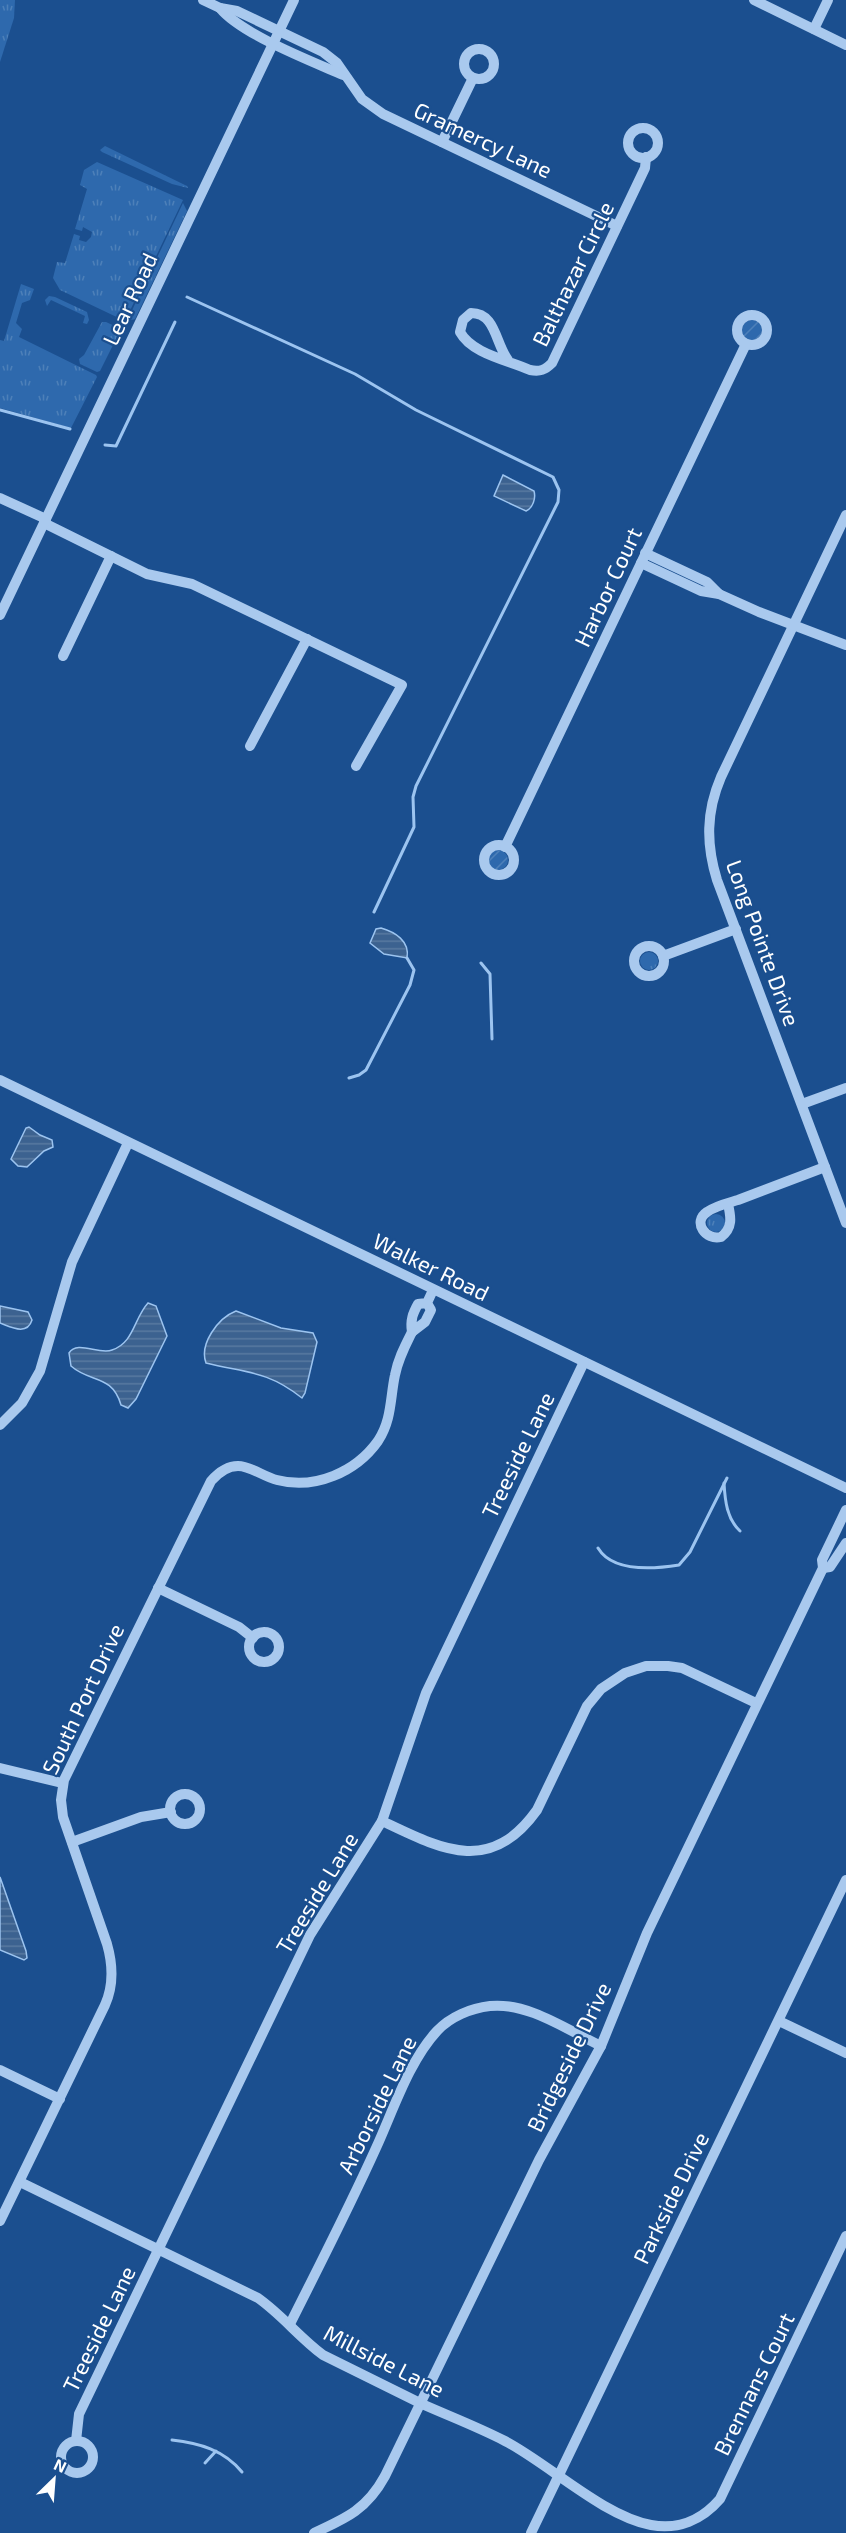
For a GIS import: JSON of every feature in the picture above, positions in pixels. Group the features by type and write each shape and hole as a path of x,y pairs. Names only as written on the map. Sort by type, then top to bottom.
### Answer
{"street":[{"path":"203,0 220,8"},
{"name":"Lear Road","path":"0,615 294,0"},
{"path":"754,0 846,45"},
{"path":"814,29 828,0"},
{"name":"Gramercy Lane","path":"220,8 237,11 331,57 362,99 373,109 617,226"},
{"name":"Gramercy Lane","path":"220,8 235,22 343,75"},
{"path":"442,142 472,78"},
{"name":"Balthazar Circle","path":"508,360 498,346 490,321 479,313 466,316 460,326 463,336 476,347 508,360 537,371 545,369 552,363 645,168 646,158"},
{"name":"Harbor Court","path":"505,847 746,344"},
{"path":"0,498 147,574 192,584 402,685 356,766"},
{"name":"Long Pointe Drive","path":"846,515 721,777 710,809 708,831 712,863 846,1223"},
{"path":"63,656 111,556"},
{"path":"643,558 707,582 719,594 846,645"},
{"path":"250,746 307,639"},
{"path":"663,956 736,930"},
{"name":"Walker Road","path":"0,1080 846,1488"},
{"path":"802,1104 846,1088"},
{"path":"0,1425 22,1403 40,1371 72,1262 128,1143"},
{"path":"728,1204 825,1167"},
{"name":"South Port Drive","path":"0,2221 105,2005 112,1975 107,1944 63,1816 61,1800 63,1783 207,1486 223,1470 243,1467 274,1480 307,1483 347,1470 369,1451 388,1422 397,1368 412,1332 413,1312 418,1304 427,1302 433,1290"},
{"name":"Treeside Lane","path":"76,2440 79,2414 310,1935 382,1821 426,1693 584,1362"},
{"name":"Bridgeside Drive","path":"314,2533 352,2515 367,2503 379,2486 539,2160 601,2046 647,1933 756,1702 823,1568 822,1560 846,1510"},
{"name":"Bridgeside Drive","path":"823,1568 830,1567 846,1543"},
{"path":"158,1587 238,1627 253,1638"},
{"path":"382,1821 435,1846 449,1850 471,1851 493,1846 506,1840 529,1822 537,1810 591,1700 612,1680 639,1668 661,1665 682,1668 756,1702"},
{"path":"0,1768 63,1783"},
{"path":"72,1842 141,1817 171,1812"},
{"name":"Parkside Drive","path":"531,2533 846,1880"},
{"name":"Arborside Lane","path":"290,2325 343,2220 418,2056 439,2029 450,2020 477,2009 506,2007 534,2014 601,2046"},
{"path":"779,2021 846,2053"},
{"path":"0,2070 60,2099"},
{"name":"Millside Lane","path":"20,2182 258,2298 276,2311 306,2343 323,2355 420,2403 506,2441 559,2474 580,2491 625,2515 648,2525 675,2530"},
{"name":"Brennans Court","path":"675,2530 704,2515 724,2491 846,2236"}],"green space":[{"path":"0,0 15,0 14,18 0,62"},
{"path":"105,146 188,188 172,184 102,152 100,150"},
{"path":"97,162 183,200 125,321 60,290 53,278 57,262 65,263 74,234 80,236 79,240 86,242 91,237 92,232 83,227 82,231 75,229 87,189 80,185 84,170"},
{"path":"183,203 187,211 135,319 127,321"},
{"path":"21,284 34,289 30,300 22,303 16,323 22,329 19,337 97,377 71,428 0,408 0,340 4,341"},
{"path":"49,296 87,312 89,320 87,324 83,323 85,316 51,300 47,306 45,300"},
{"path":"752,320 759,323 762,330 759,337 752,340 745,337 742,330 745,323"},
{"path":"102,322 121,329 100,371 97,372 80,364 79,359 84,355"},
{"path":"498,850 505,853 508,860 505,867 498,870 491,867 488,860 491,853"},
{"path":"649,952 655,955 658,961 655,967 649,970 643,967 640,961 643,955"},
{"path":"716,1214 722,1217 725,1223 722,1229 716,1232 710,1229 707,1223 710,1217"}],"shaded area":[{"path":"503,475 534,491 535,497 528,510 494,496"},
{"path":"381,928 404,942 407,958 384,954 370,943 376,929"},
{"path":"29,1127 52,1140 53,1147 44,1151 27,1167 18,1166 11,1159 26,1128"},
{"path":"148,1303 156,1306 167,1336 136,1399 128,1408 121,1405 112,1388 71,1366 69,1353 77,1348 107,1351 119,1347 129,1336"},
{"path":"0,1306 28,1312 32,1320 30,1325 18,1329 0,1323"},
{"path":"236,1311 281,1328 313,1333 317,1342 302,1398 267,1377 206,1363 205,1348 212,1332 223,1319"},
{"path":"0,1877 26,1951 27,1958 24,1960 0,1950"}],"waterway":[{"path":"187,297 355,374 416,410 553,477 559,490 558,502 416,786 413,797 414,827 374,912"},
{"path":"105,445 116,446 175,322"},
{"path":"0,410 70,429"},
{"path":"349,1078 366,1070 410,985 414,970 407,958"},
{"path":"481,963 490,974 492,1039"},
{"path":"598,1548 613,1562 624,1565 646,1568 679,1565 690,1552 727,1478"},
{"path":"724,1483 729,1515 740,1531"},
{"path":"172,2440 192,2443 219,2453 242,2472"},
{"path":"205,2463 216,2451"}]}
